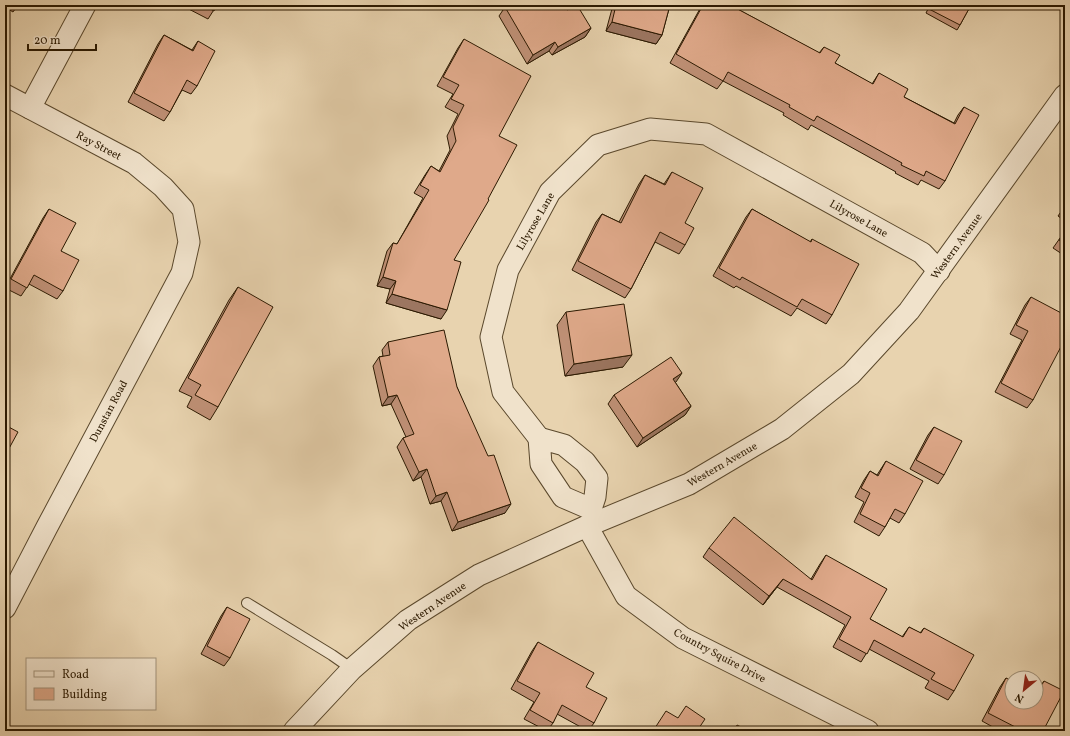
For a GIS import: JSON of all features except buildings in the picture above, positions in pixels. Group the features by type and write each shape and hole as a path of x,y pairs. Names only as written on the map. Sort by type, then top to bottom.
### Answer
{"street":[{"path":"30,108 85,5"},
{"name":"Ray Street","path":"5,95 134,163 163,187 182,209"},
{"name":"Western Avenue","path":"294,731 352,669 408,620 479,575 592,519 690,484 782,429 851,374 909,311 1065,95"},
{"name":"Lilyrose Lane","path":"539,438 502,392 491,337 508,270 550,192 598,145 650,129 706,134 922,253 939,271"},
{"name":"Dunstan Road","path":"5,608 182,273 189,242 182,209"},
{"path":"539,438 564,445 585,462 597,478 592,519 563,497 541,464 539,438"},
{"name":"Country Squire Drive","path":"592,519 626,596 683,638 868,731"}],"lane":[{"path":"247,603 332,655 352,669"}]}
